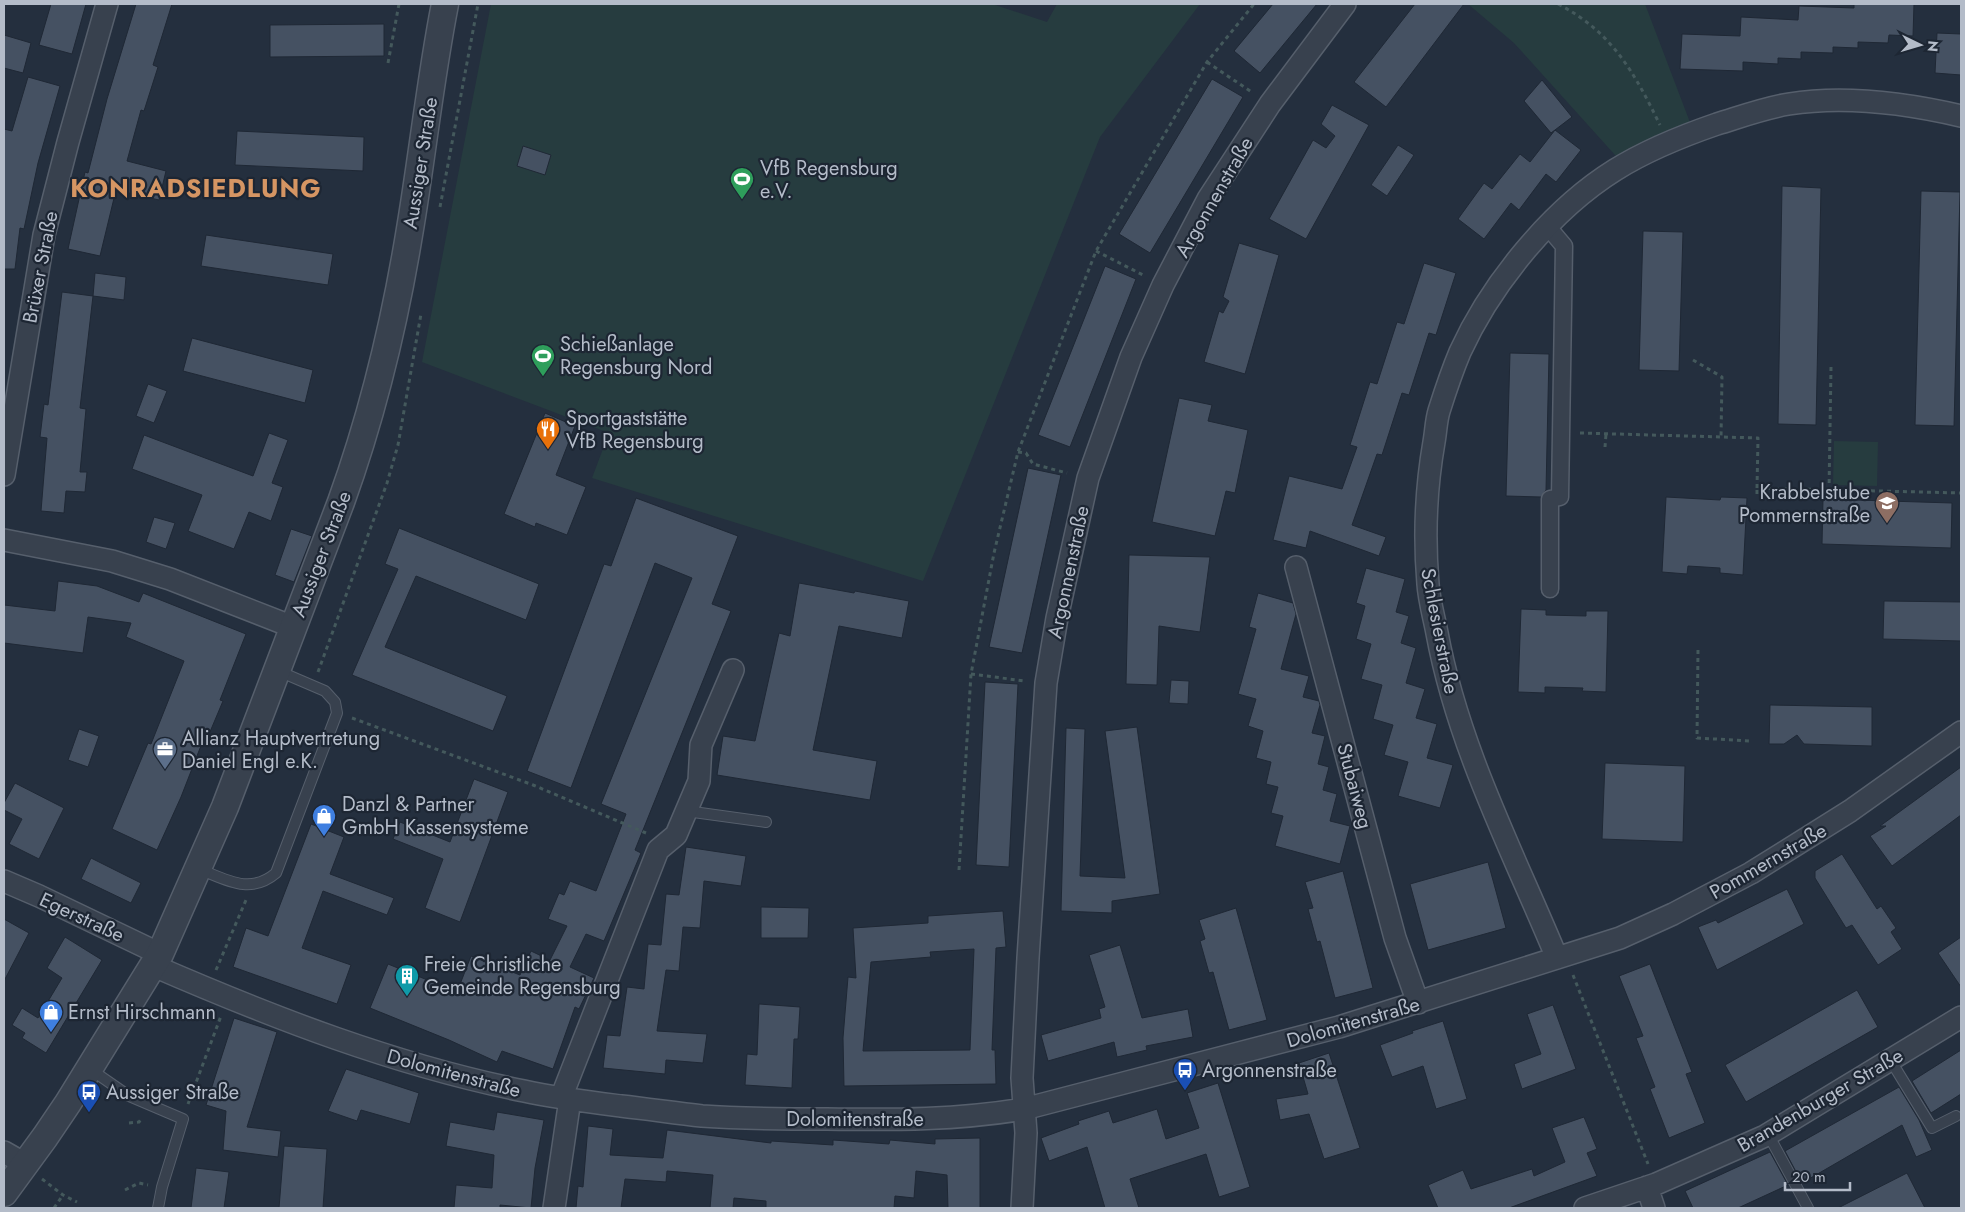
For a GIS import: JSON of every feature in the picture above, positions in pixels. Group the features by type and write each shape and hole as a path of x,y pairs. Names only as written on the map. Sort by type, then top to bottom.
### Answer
{"street":[{"name":"Brüxer Straße","path":"4,475 44,235 107,4"},
{"name":"Aussiger Straße","path":"4,1193 15,1158 45,1137 157,960 225,807 353,470 396,308 445,4"},
{"name":"Argonnenstraße","path":"1022,1208 1026,1133 1022,1078 1027,968 1046,683 1057,618 1088,478 1131,358 1163,285 1208,199 1270,104 1345,4"},
{"name":"Schlesierstraße","path":"1562,957 1472,761 1447,682 1428,588 1426,549 1428,496 1438,414 1459,354 1478,317 1498,288 1548,227 1578,197 1615,170 1668,142 1751,113 1789,104 1836,101 1892,103 1961,116"},
{"path":"1548,227 1564,246 1560,497 1550,498 1550,589"},
{"path":"4,540 112,561 170,579 293,627"},
{"name":"Stubaiweg","path":"1296,567 1395,938 1418,1003"},
{"path":"554,1208 565,1099 658,850 676,835 699,781 701,745 733,670"},
{"name":"Pommernstraße","path":"1562,957 1620,938 1673,914 1750,873 1850,811 1961,732"},
{"name":"Egerstraße","path":"4,881 39,896 157,960"},
{"name":"Dolomitenstraße","path":"157,960 208,989 228,998 356,1046 493,1084 565,1099 700,1116 760,1118 956,1118 1024,1109 1339,1027 1562,957"},
{"name":"Brandenburger Straße","path":"1585,1208 1649,1180 1768,1134 1961,1017"},
{"path":"1649,1180 1654,1208"}],"lane":[{"path":"199,869 239,884 252,885 266,882 276,873 337,713 334,702 325,691 276,670"},
{"path":"686,811 766,822"},
{"path":"1891,1061 1932,1128 1956,1116"},
{"path":"89,1068 129,1096 183,1119 162,1187 158,1208"},
{"path":"1768,1134 1808,1208"}],"path":[{"path":"388,63 399,4"},
{"path":"959,870 971,674 994,553 1018,452 1096,251 1207,62 1254,4"},
{"path":"1558,4 1587,21 1623,59 1638,81 1668,142"},
{"path":"1207,62 1270,104"},
{"path":"1096,251 1163,285"},
{"path":"1694,360 1722,377 1721,438"},
{"path":"1829,491 1831,367"},
{"path":"1576,433 1758,438 1757,494"},
{"path":"1605,447 1606,434"},
{"path":"1018,452 1026,453 1033,464 1043,466"},
{"path":"1757,488 1961,493"},
{"path":"1698,650 1697,738 1751,740"},
{"path":"971,674 1046,683"},
{"path":"337,713 533,785 668,842"},
{"path":"208,989 252,885"},
{"path":"1562,957 1649,1180"},
{"path":"183,1119 228,998"},
{"path":"15,1158 63,1195 77,1202"},
{"path":"125,1190 139,1184 162,1187"},
{"path":"54,1208 63,1195"}],"green space":[{"name":"VfB Regensburg e.V.","path":"491,4 992,4 1047,22 1057,4 1200,4 1100,137 923,581 592,478 609,433 422,362"},
{"path":"1468,4 1645,4 1691,125 1624,165 1514,43"},
{"path":"1834,441 1878,442 1877,486 1833,485"}],"building":[{"path":"51,4 86,4 72,54 39,45"},
{"path":"136,4 172,4 153,65 158,67 144,111 141,110 127,161 166,171 159,200 116,190 100,256 68,249 85,172 88,173 107,99"},
{"path":"1273,4 1317,4 1260,73 1234,51"},
{"path":"1415,4 1464,4 1386,107 1354,82"},
{"path":"1854,4 1914,4 1913,36 1889,35 1888,43 1858,42 1858,48 1833,47 1833,53 1801,52 1801,59 1778,58 1778,64 1743,62 1743,71 1680,69 1682,34 1740,36 1741,17 1798,20 1799,6 1854,8"},
{"path":"384,24 384,56 270,57 270,25"},
{"path":"1937,33 1961,34 1961,75 1935,73"},
{"path":"4,35 31,43 23,73 4,68"},
{"path":"28,77 60,86 38,163 24,229 20,228 15,269 4,269 4,129 12,131"},
{"path":"1212,79 1243,97 1150,253 1119,234"},
{"path":"1542,80 1572,117 1551,133 1524,101"},
{"path":"1332,105 1369,125 1306,239 1269,219 1313,140 1326,148 1335,136 1321,124"},
{"path":"1555,130 1581,150 1556,182 1546,174 1519,210 1511,203 1484,239 1458,219 1484,183 1492,189 1520,154 1530,162"},
{"path":"237,131 364,137 363,171 235,165"},
{"path":"1398,145 1414,155 1387,196 1371,185"},
{"path":"523,146 551,155 545,175 517,166"},
{"path":"1782,186 1821,188 1816,425 1778,424"},
{"path":"1921,191 1960,192 1954,426 1915,425"},
{"path":"1643,231 1683,232 1679,371 1639,370"},
{"path":"206,235 333,254 328,285 201,266"},
{"path":"1239,243 1279,255 1245,374 1204,362 1219,311 1223,313 1229,301 1223,297"},
{"path":"1424,263 1456,273 1436,335 1429,333 1409,395 1402,393 1382,455 1377,454 1352,525 1386,537 1379,556 1310,531 1306,548 1273,540 1289,476 1342,489 1357,447 1350,445 1370,382 1377,384 1397,322 1404,324"},
{"path":"1105,266 1136,279 1070,447 1038,435"},
{"path":"95,273 126,277 124,300 93,296"},
{"path":"62,292 93,296 80,408 86,409 80,472 87,472 85,492 66,491 64,513 41,511 47,438 40,437 44,404 48,405"},
{"path":"192,338 313,370 305,403 183,371"},
{"path":"1510,353 1549,354 1546,490 1541,497 1506,496"},
{"path":"148,384 167,391 154,423 136,416"},
{"path":"1179,398 1212,405 1208,421 1248,430 1235,493 1226,491 1215,536 1152,522"},
{"name":"Sportgaststätte VfB Regensburg","path":"545,413 575,426 556,475 586,487 567,535 536,523 535,527 504,514"},
{"path":"269,433 288,440 272,483 283,487 271,521 249,512 234,549 188,531 202,495 132,469 144,435 253,476"},
{"path":"1028,468 1061,475 1022,653 989,647"},
{"path":"1666,497 1720,500 1721,497 1747,498 1743,575 1720,573 1720,568 1688,566 1687,574 1662,572"},
{"path":"636,498 738,536 712,604 731,611 635,850 641,853 604,941 586,934 570,967 594,978 579,1009 575,1007 553,1069 502,1051 497,1062 370,1008 388,964 457,992 471,956 520,975 531,951 550,960 567,926 548,919 559,893 564,895 570,881 596,891 626,814 601,804 692,578 655,563 571,788 527,771 604,564 611,566"},
{"name":"Krabbelstube Pommernstraße","path":"1823,499 1952,503 1951,548 1822,544"},
{"path":"154,517 175,523 166,549 146,542"},
{"path":"399,528 539,584 526,620 416,576 385,647 507,696 493,731 352,675 398,569 385,564"},
{"path":"291,529 312,536 294,582 275,575"},
{"path":"1129,555 1210,557 1200,632 1159,626 1157,685 1126,684"},
{"path":"1366,568 1405,579 1396,612 1409,616 1401,643 1416,648 1406,683 1425,689 1416,718 1437,724 1427,758 1453,765 1440,808 1398,796 1408,762 1384,755 1393,725 1373,719 1382,685 1361,679 1371,644 1356,639 1365,606 1356,603"},
{"path":"58,581 97,586 139,602 143,593 246,634 220,700 223,701 207,739 204,738 181,797 157,850 112,829 148,743 151,744 184,661 126,637 131,623 88,617 83,653 4,643 4,605 55,611"},
{"path":"799,583 909,601 902,638 839,626 813,750 877,761 870,800 717,775 723,736 755,741 779,633 790,636"},
{"path":"1258,593 1293,603 1296,614 1281,669 1309,676 1303,697 1319,701 1320,705 1312,733 1325,736 1318,764 1329,767 1323,790 1337,794 1330,821 1350,826 1340,864 1275,846 1283,816 1271,813 1278,787 1266,784 1271,762 1256,758 1263,731 1248,726 1256,699 1238,694 1256,629 1249,627"},
{"path":"1884,601 1961,602 1961,641 1883,639"},
{"path":"1521,609 1546,610 1546,615 1586,616 1586,611 1608,611 1606,692 1582,691 1583,688 1545,687 1545,693 1518,692"},
{"path":"1171,680 1189,681 1188,704 1169,703"},
{"path":"985,682 1018,684 1009,867 976,865"},
{"path":"1770,705 1872,707 1872,746 1804,744 1797,735 1784,744 1769,744"},
{"path":"1137,727 1160,894 1112,901 1112,913 1061,911 1066,728 1085,729 1080,876 1125,878 1105,731"},
{"path":"79,729 99,736 88,767 68,760"},
{"path":"1605,763 1685,766 1683,842 1602,839"},
{"path":"1961,767 1961,815 1892,866 1870,836 1886,826 1880,826"},
{"path":"474,779 508,792 460,922 425,908 443,859 393,839 400,822 450,842"},
{"path":"15,783 64,808 39,859 9,844 22,819 4,810 4,803"},
{"path":"311,824 344,837 330,874 394,898 387,915 323,891 302,948 351,965 337,1004 233,967 246,928 268,936"},
{"path":"686,847 746,856 741,886 704,881 700,928 683,927 679,971 666,970 657,1031 707,1034 703,1063 666,1060 665,1074 603,1068 607,1035 620,1036 627,987 644,989 648,944 661,945 666,894 679,895"},
{"path":"1842,854 1877,909 1881,906 1896,928 1891,932 1902,949 1878,965 1852,925 1846,928 1815,878 1815,871"},
{"path":"91,858 141,883 131,903 81,879"},
{"path":"1488,862 1506,928 1428,950 1410,884"},
{"path":"1343,871 1373,988 1335,998 1320,941 1317,942 1308,909 1313,908 1305,882"},
{"path":"1787,889 1804,924 1717,970 1698,927 1716,920 1718,923"},
{"path":"761,907 809,908 808,938 761,938"},
{"path":"1236,908 1267,1020 1229,1030 1213,972 1209,973 1200,941 1205,939 1199,920"},
{"path":"1003,911 1006,947 996,948 992,1050 995,1050 996,1084 844,1086 843,1038 848,977 856,978 853,928 928,923 928,916","holes":["974,949 970,1050 863,1051 871,962 931,957 930,952"]},
{"path":"4,919 29,933 4,981"},
{"path":"65,937 102,960 46,1053 22,1038 25,1033 12,1025 22,1008 38,1018 62,978 47,968"},
{"path":"1961,937 1961,987 1938,953"},
{"path":"1120,945 1142,1018 1188,1009 1193,1037 1146,1046 1147,1050 1117,1057 1114,1042 1048,1061 1041,1035 1101,1018 1099,1009 1105,1007 1089,955"},
{"path":"1650,964 1692,1072 1686,1074 1705,1123 1669,1138 1650,1089 1655,1087 1636,1038 1643,1036 1619,976"},
{"path":"1857,990 1878,1027 1746,1102 1725,1065"},
{"path":"759,1004 800,1007 798,1039 794,1039 792,1088 745,1085 747,1054 757,1055"},
{"path":"1553,1005 1576,1069 1522,1089 1514,1064 1541,1054 1527,1014"},
{"path":"234,1018 277,1032 247,1127 281,1131 278,1157 223,1150 226,1111 206,1105"},
{"path":"1443,1021 1467,1099 1436,1109 1423,1066 1392,1077 1380,1045 1413,1033 1412,1031"},
{"path":"1961,1050 1961,1094 1931,1113 1912,1081"},
{"path":"1329,1053 1360,1148 1324,1159 1309,1114 1280,1120 1276,1099 1308,1094 1299,1063"},
{"path":"346,1069 419,1093 410,1124 361,1110 357,1121 328,1111"},
{"path":"1218,1083 1250,1187 1219,1197 1206,1154 1130,1179 1139,1208 1105,1208 1087,1147 1049,1161 1041,1138 1079,1124 1078,1121 1109,1111 1113,1123 1157,1109 1166,1139 1199,1128 1187,1093"},
{"path":"1899,1087 1919,1120 1932,1150 1916,1157 1902,1125 1802,1183 1785,1151"},
{"path":"497,1112 544,1120 535,1168 531,1208 500,1205 500,1208 454,1208 456,1185 492,1188 494,1155 446,1146 450,1122 494,1130"},
{"path":"1584,1117 1597,1149 1587,1153 1597,1176 1509,1208 1438,1208 1428,1185 1463,1170 1471,1189 1532,1169 1534,1176 1565,1162 1552,1128"},
{"path":"588,1126 613,1129 610,1155 663,1158 667,1130 771,1143 771,1141 833,1145 833,1140 889,1144 890,1140 935,1144 935,1139 980,1138 980,1208 948,1208 947,1175 916,1171 914,1198 895,1196 894,1208 766,1208 766,1201 734,1198 733,1208 710,1208 713,1175 667,1171 666,1182 625,1179 621,1208 576,1208 578,1186 583,1187"},
{"path":"284,1146 327,1149 323,1208 279,1208"},
{"path":"1770,1152 1788,1185 1738,1208 1693,1208 1685,1191"},
{"path":"196,1168 229,1172 224,1208 191,1208"},
{"path":"1907,1173 1925,1208 1838,1208"}],"place":[{"name":"VfB Regensburg e.V.","path":"742,200"},
{"name":"Schießanlage Regensburg Nord","path":"543,377"},
{"name":"Sportgaststätte VfB Regensburg","path":"548,450"},
{"name":"Krabbelstube Pommernstraße","path":"1887,524"},
{"name":"Allianz Hauptvertretung Daniel Engl e.K.","path":"165,770"},
{"name":"Danzl & Partner GmbH Kassensysteme","path":"324,837"},
{"name":"Freie Christliche Gemeinde Regensburg","path":"407,997"},
{"name":"Ernst Hirschmann","path":"51,1033"},
{"name":"Argonnenstraße","path":"1185,1091"},
{"name":"Aussiger Straße","path":"89,1113"}],"district":[{"name":"KONRADSIEDLUNG","path":"196,188"}]}
